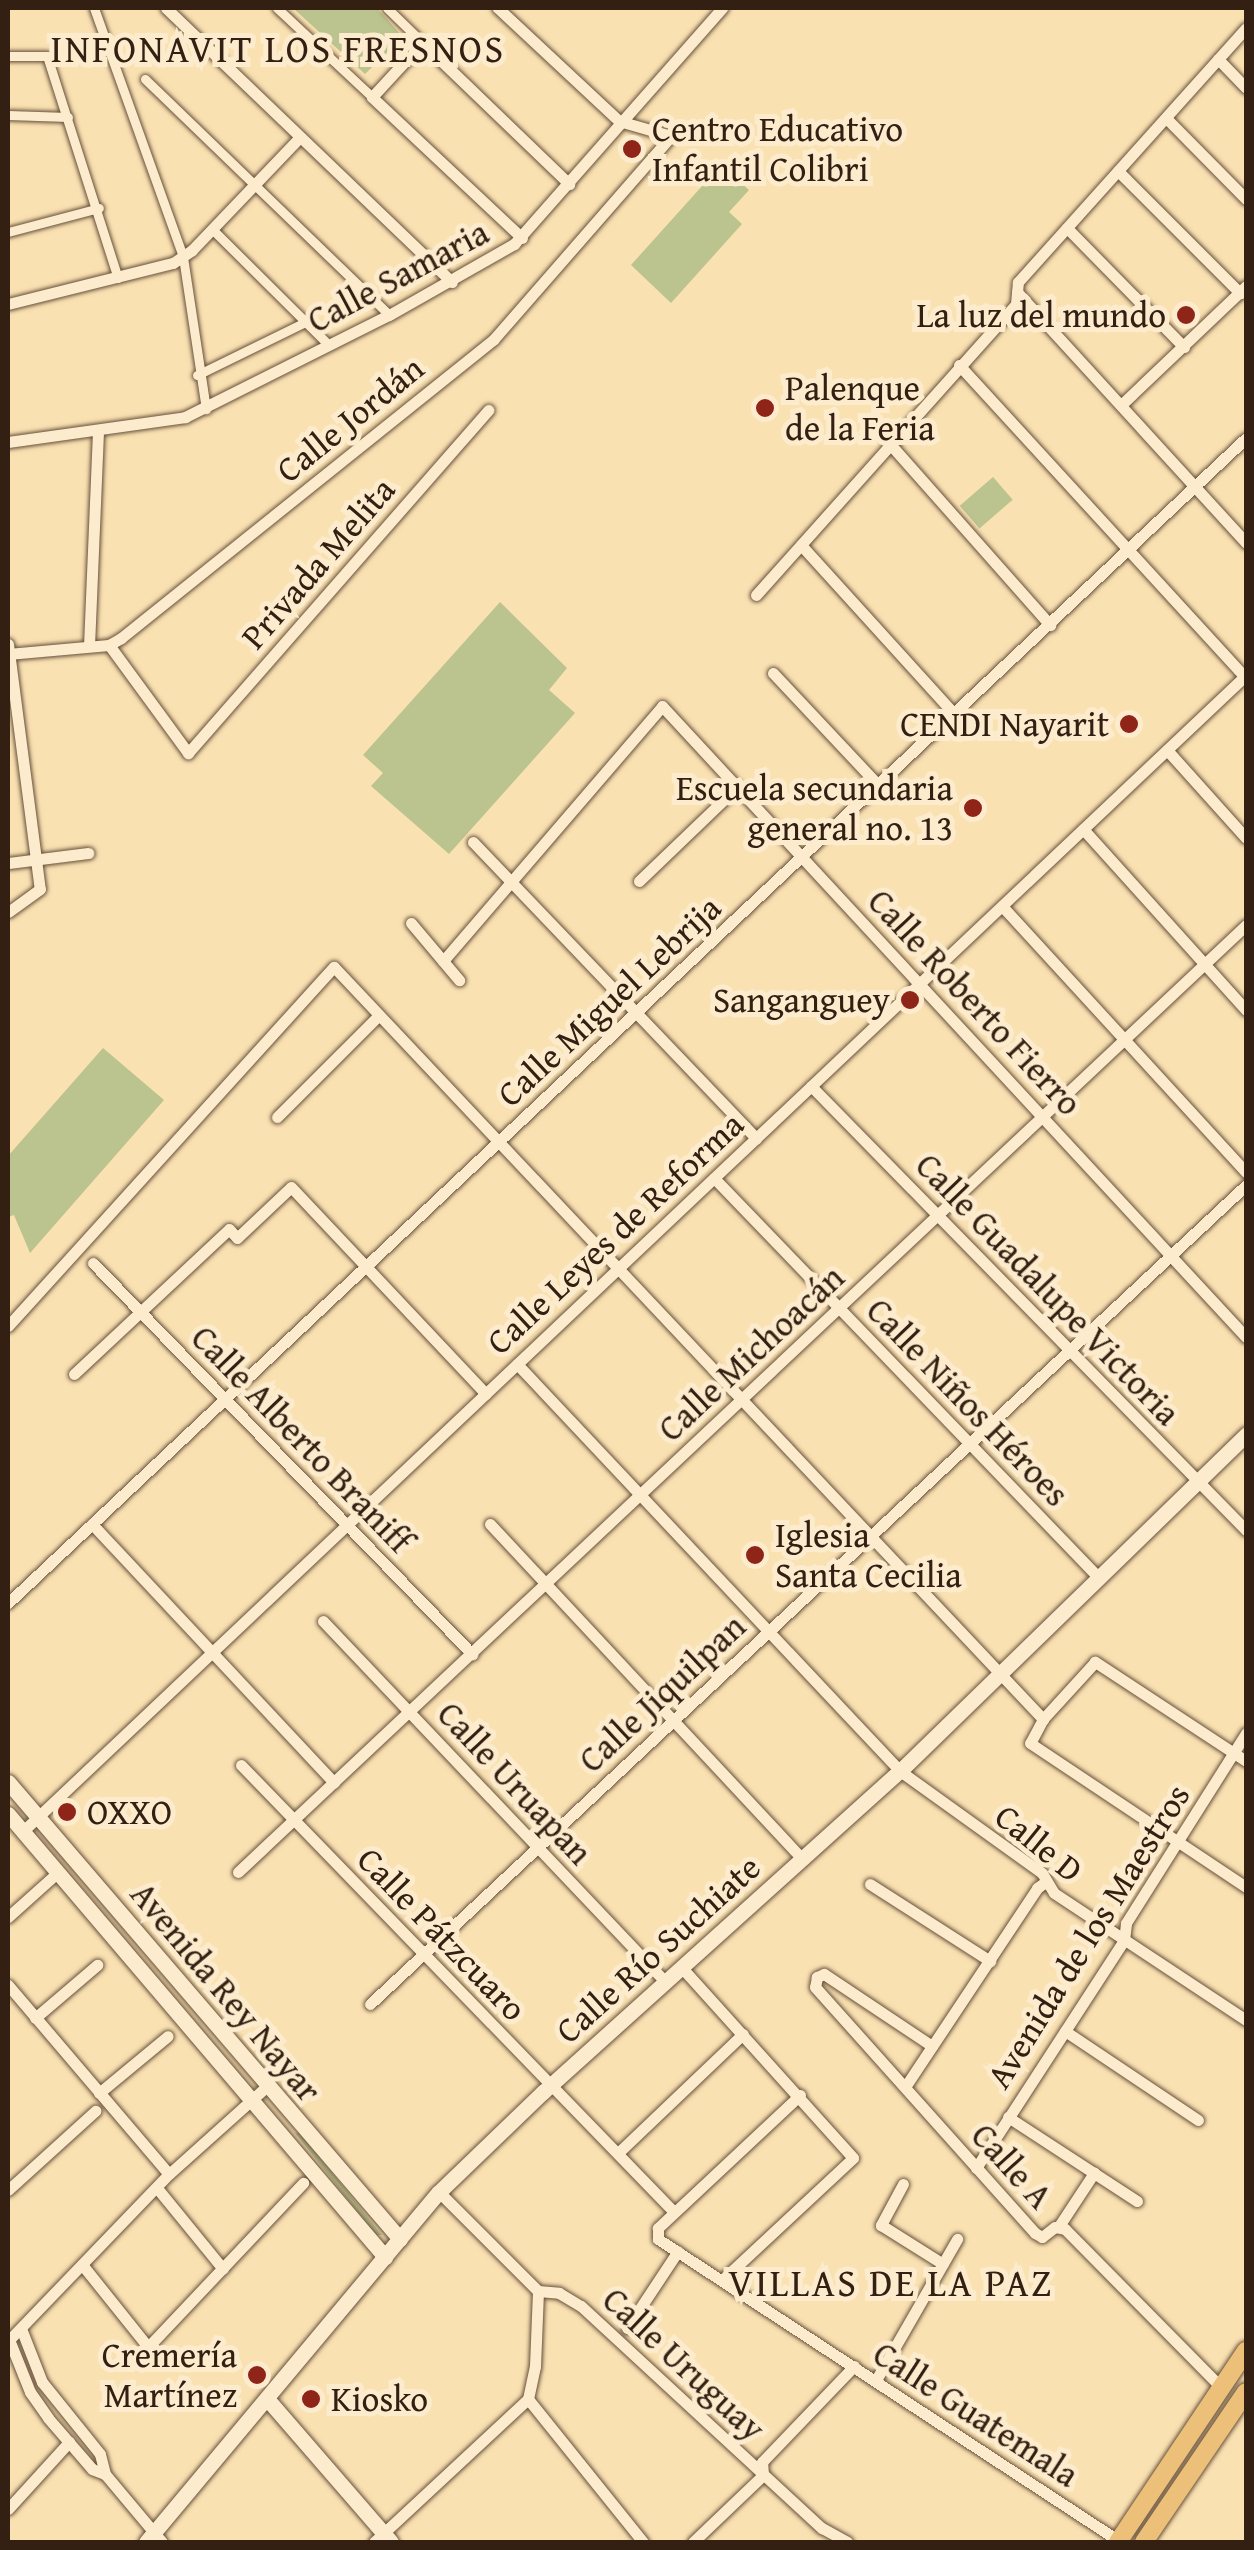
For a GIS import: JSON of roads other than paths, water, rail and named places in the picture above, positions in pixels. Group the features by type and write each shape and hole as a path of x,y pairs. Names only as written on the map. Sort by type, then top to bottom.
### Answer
{"main road":[{"name":"Calle Río Suchiate","path":"154,2539 439,2192 900,1771 1246,1434"},
{"name":"Avenida Rey Nayar","path":"8,1782 400,2238"},
{"name":"Avenida Rey Nayar","path":"8,1814 385,2257"},
{"path":"284,2138 299,2124"},
{"path":"1121,2542 1246,2351"},
{"path":"1200,2462 1195,2450 1222,2402 1223,2388"},
{"path":"1144,2542 1246,2392"},
{"path":"269,2400 383,2540"}],"street":[{"path":"94,8 183,257 206,409"},
{"path":"166,8 452,282"},
{"path":"277,8 522,238"},
{"path":"387,8 569,184"},
{"path":"498,8 619,121"},
{"name":"Calle Samaria","path":"8,442 185,418 452,282 522,238 619,121 722,8"},
{"path":"756,595 1016,304 1018,287 1067,228 1246,28"},
{"path":"372,96 408,58 431,51"},
{"path":"8,56 47,56 99,208 118,278"},
{"path":"1218,59 1246,88"},
{"path":"145,79 389,315"},
{"path":"8,115 68,117"},
{"path":"1166,118 1246,199"},
{"name":"Calle Jordán","path":"109,645 493,340 671,136 619,121"},
{"path":"8,304 118,278 183,257 300,137"},
{"path":"1118,170 1243,290 1121,406"},
{"path":"8,232 99,208"},
{"path":"1067,228 1184,347"},
{"path":"212,229 328,345"},
{"path":"1018,287 1246,543"},
{"path":"198,375 305,322"},
{"path":"959,365 1246,677"},
{"name":"Privada Melita","path":"109,645 188,753 488,410"},
{"path":"90,646 98,430"},
{"name":"Calle Miguel Lebrija","path":"8,1603 1246,438"},
{"path":"890,444 1050,625"},
{"path":"801,545 954,714"},
{"path":"8,912 40,889 8,651 109,645"},
{"path":"773,673 878,786"},
{"name":"Calle Leyes de Reforma","path":"22,1832 1246,677"},
{"name":"Calle Roberto Fierro","path":"512,882 662,706 1246,1337"},
{"path":"1167,750 1246,838"},
{"path":"638,881 737,787"},
{"path":"1083,830 1246,1010"},
{"path":"473,842 756,1138"},
{"path":"8,863 88,853"},
{"path":"443,961 512,882"},
{"path":"1002,906 1246,1172"},
{"path":"411,923 459,980"},
{"name":"Calle Michoacán","path":"238,1872 1246,925"},
{"path":"8,1326 334,967 1002,1672 1043,1720"},
{"path":"277,1116 379,1015"},
{"name":"Calle Guadalupe Victoria","path":"811,1086 1246,1530"},
{"name":"Calle Niños Héroes","path":"714,1178 1099,1578"},
{"name":"Calle Jiquilpan","path":"370,2004 1246,1185"},
{"path":"74,1374 229,1229 236,1238 291,1187 486,1394"},
{"name":"Calle Alberto Braniff","path":"93,1263 472,1654"},
{"name":"Calle D","path":"517,1364 900,1771 1042,1873 1044,1883 1246,2020"},
{"path":"92,1524 334,1783"},
{"path":"490,1524 803,1860"},
{"name":"Calle Uruapan","path":"323,1621 666,1984"},
{"path":"1246,1761 1095,1662 1032,1737 1036,1749 1246,1887"},
{"name":"Avenida de los Maestros","path":"976,2168 1124,1940 1126,1923 1246,1733"},
{"name":"Calle Pátzcuaro","path":"241,1766 554,2084"},
{"path":"8,1918 57,1873"},
{"path":"905,2087 1044,1883"},
{"path":"870,1884 990,1961"},
{"path":"35,2018 97,1965"},
{"path":"683,1968 853,2158 722,2280"},
{"name":"Calle A","path":"932,2046 824,1974 817,1977 815,1986 1034,2234 1046,2236 1059,2226 1223,2388"},
{"path":"8,1985 169,2174"},
{"path":"1064,2031 1198,2120"},
{"path":"619,2152 744,2034"},
{"path":"99,2093 168,2036"},
{"path":"554,2084 674,2212 800,2095"},
{"path":"104,2474 92,2469 30,2392 13,2365 8,2339 22,2331 169,2174 267,2086"},
{"path":"8,2190 95,2111"},
{"path":"1008,2117 1137,2201"},
{"path":"1059,2226 1094,2174"},
{"path":"84,2266 148,2347 303,2183"},
{"path":"903,2184 881,2225 943,2264"},
{"path":"156,2188 224,2268"},
{"name":"Calle Uruguay","path":"439,2192 538,2290 559,2293 581,2306 822,2528 847,2542"},
{"name":"Calle Guatemala","path":"674,2212 655,2232 678,2251 1121,2542"},
{"path":"876,2380 958,2240"},
{"path":"627,2328 678,2251"},
{"path":"383,2540 528,2398 535,2366 538,2290"},
{"path":"22,2331 42,2382 100,2454 104,2474 154,2539"},
{"path":"694,2542 763,2474 762,2462 854,2366"},
{"path":"528,2398 643,2542"},
{"path":"8,2509 69,2442"}],"place":[{"name":"Centro Educativo Infantil Colibri","path":"632,149"},
{"name":"La luz del mundo","path":"1186,315"},
{"name":"Palenque de la Feria","path":"765,408"},
{"name":"CENDI Nayarit","path":"1129,724"},
{"name":"Escuela secundaria general no. 13","path":"973,808"},
{"name":"Sanganguey","path":"910,1000"},
{"name":"Iglesia Santa Cecilia","path":"755,1555"},
{"name":"OXXO","path":"67,1812"},
{"name":"Cremería Martínez","path":"257,2375"},
{"name":"Kiosko","path":"311,2399"}],"district":[{"name":"INFONAVIT LOS FRESNOS","path":"278,49"},
{"name":"VILLAS DE LA PAZ","path":"891,2283"}]}
